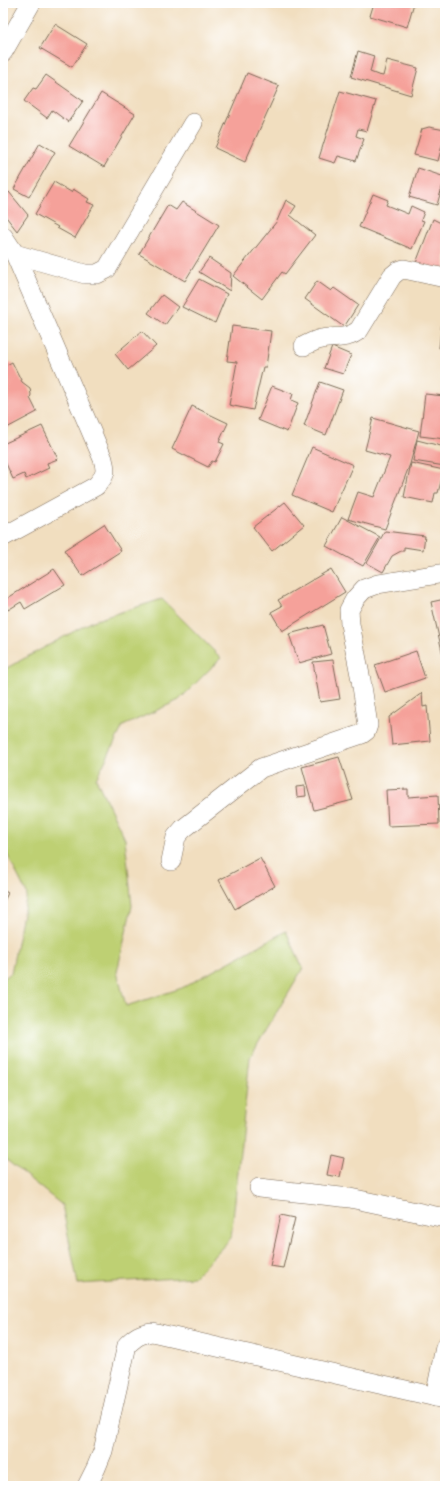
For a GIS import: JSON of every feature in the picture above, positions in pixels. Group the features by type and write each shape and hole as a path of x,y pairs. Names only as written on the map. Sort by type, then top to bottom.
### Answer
{"street":[{"path":"3,52 31,3"},
{"path":"15,254 85,274 97,274 107,268 192,123"},
{"path":"3,236 15,254 106,469 104,478 96,486 3,537"},
{"path":"304,346 322,338 346,337 353,335 359,330 392,276 404,268 445,278"},
{"path":"171,860 176,837 183,829 261,768 362,734 366,731 368,725 365,701 350,624 349,610 364,589 378,584 445,573"},
{"path":"259,1188 350,1198 445,1218"},
{"path":"87,1486 103,1451 127,1344 143,1333 152,1332 440,1398 445,1347"}],"green space":[{"path":"162,599 221,658 179,700 123,726 96,779 125,839 132,906 117,972 126,1006 182,988 286,931 303,968 250,1057 231,1238 194,1277 78,1284 62,1205 9,1162 3,1154 3,979 11,973 27,894 3,846 3,670 93,621"}],"building":[{"path":"3,3 8,3 3,10"},
{"path":"374,3 414,3 407,27 370,16"},
{"path":"55,24 87,44 72,67 40,48"},
{"path":"358,51 374,56 370,72 378,75 383,76 387,60 418,68 411,95 351,77"},
{"path":"247,73 279,86 245,162 215,148"},
{"path":"46,75 83,101 68,122 52,110 47,118 24,101 33,88 36,89"},
{"path":"340,91 376,101 367,131 358,129 356,136 364,139 356,161 338,156 335,163 319,158"},
{"path":"101,93 135,114 104,167 69,146"},
{"path":"429,127 445,130 438,161 414,155 422,129"},
{"path":"40,143 55,152 29,197 14,189"},
{"path":"418,168 445,177 437,205 409,197"},
{"path":"54,182 71,192 73,189 89,199 87,202 94,205 75,238 35,214"},
{"path":"9,192 28,215 17,231 3,213 3,196"},
{"path":"373,194 388,200 386,205 408,214 411,206 424,212 421,220 424,221 412,249 359,227"},
{"path":"286,200 296,206 290,215 315,235 285,274 282,272 262,299 233,276 277,221"},
{"path":"182,202 219,225 185,281 139,254 168,205 176,210"},
{"path":"433,219 445,225 445,273 416,263"},
{"path":"209,258 231,273 230,291 199,272"},
{"path":"199,279 227,294 215,323 182,307"},
{"path":"317,281 331,291 334,288 358,305 344,327 305,299"},
{"path":"162,295 178,307 165,325 148,313"},
{"path":"443,310 445,310 445,349 439,348"},
{"path":"232,326 271,331 266,367 263,367 253,410 229,405 237,362 227,361"},
{"path":"142,331 156,346 128,370 115,354"},
{"path":"332,347 351,355 343,374 324,368"},
{"path":"12,362 22,382 30,388 30,398 37,412 3,430 3,367"},
{"path":"320,382 343,390 326,435 304,426"},
{"path":"272,386 293,394 291,400 298,403 287,432 258,420"},
{"path":"425,394 445,396 445,439 420,436"},
{"path":"192,406 228,423 219,442 224,444 215,462 212,461 208,467 172,449"},
{"path":"373,418 419,431 410,464 385,529 348,519 358,492 374,497 390,457 365,450"},
{"path":"42,426 58,459 47,463 49,468 26,479 24,474 13,479 3,457 3,444"},
{"path":"417,440 445,447 445,466 413,461"},
{"path":"312,447 353,465 332,512 292,495"},
{"path":"411,463 444,470 438,493 435,493 433,503 404,497"},
{"path":"285,502 304,525 272,551 253,527"},
{"path":"342,517 380,537 363,566 326,546"},
{"path":"104,524 121,551 82,576 64,550"},
{"path":"385,531 425,536 423,550 404,547 404,551 392,556 383,572 367,563"},
{"path":"54,569 65,585 25,609 21,602 8,610 3,601"},
{"path":"331,569 345,592 282,631 271,612 282,606 278,600"},
{"path":"445,599 445,660 444,660 431,602"},
{"path":"323,625 331,654 299,663 289,634"},
{"path":"416,651 425,678 385,692 375,665"},
{"path":"333,660 340,699 320,702 313,662"},
{"path":"422,693 423,707 427,706 430,741 392,745 389,717"},
{"path":"339,757 353,800 314,810 302,767"},
{"path":"305,786 306,796 297,797 296,787"},
{"path":"408,789 408,797 438,795 439,824 388,826 386,790"},
{"path":"260,858 275,886 235,909 219,880"},
{"path":"3,890 8,893 3,903"},
{"path":"331,1155 344,1158 340,1177 327,1175"},
{"path":"281,1215 295,1218 283,1268 270,1266"}]}
